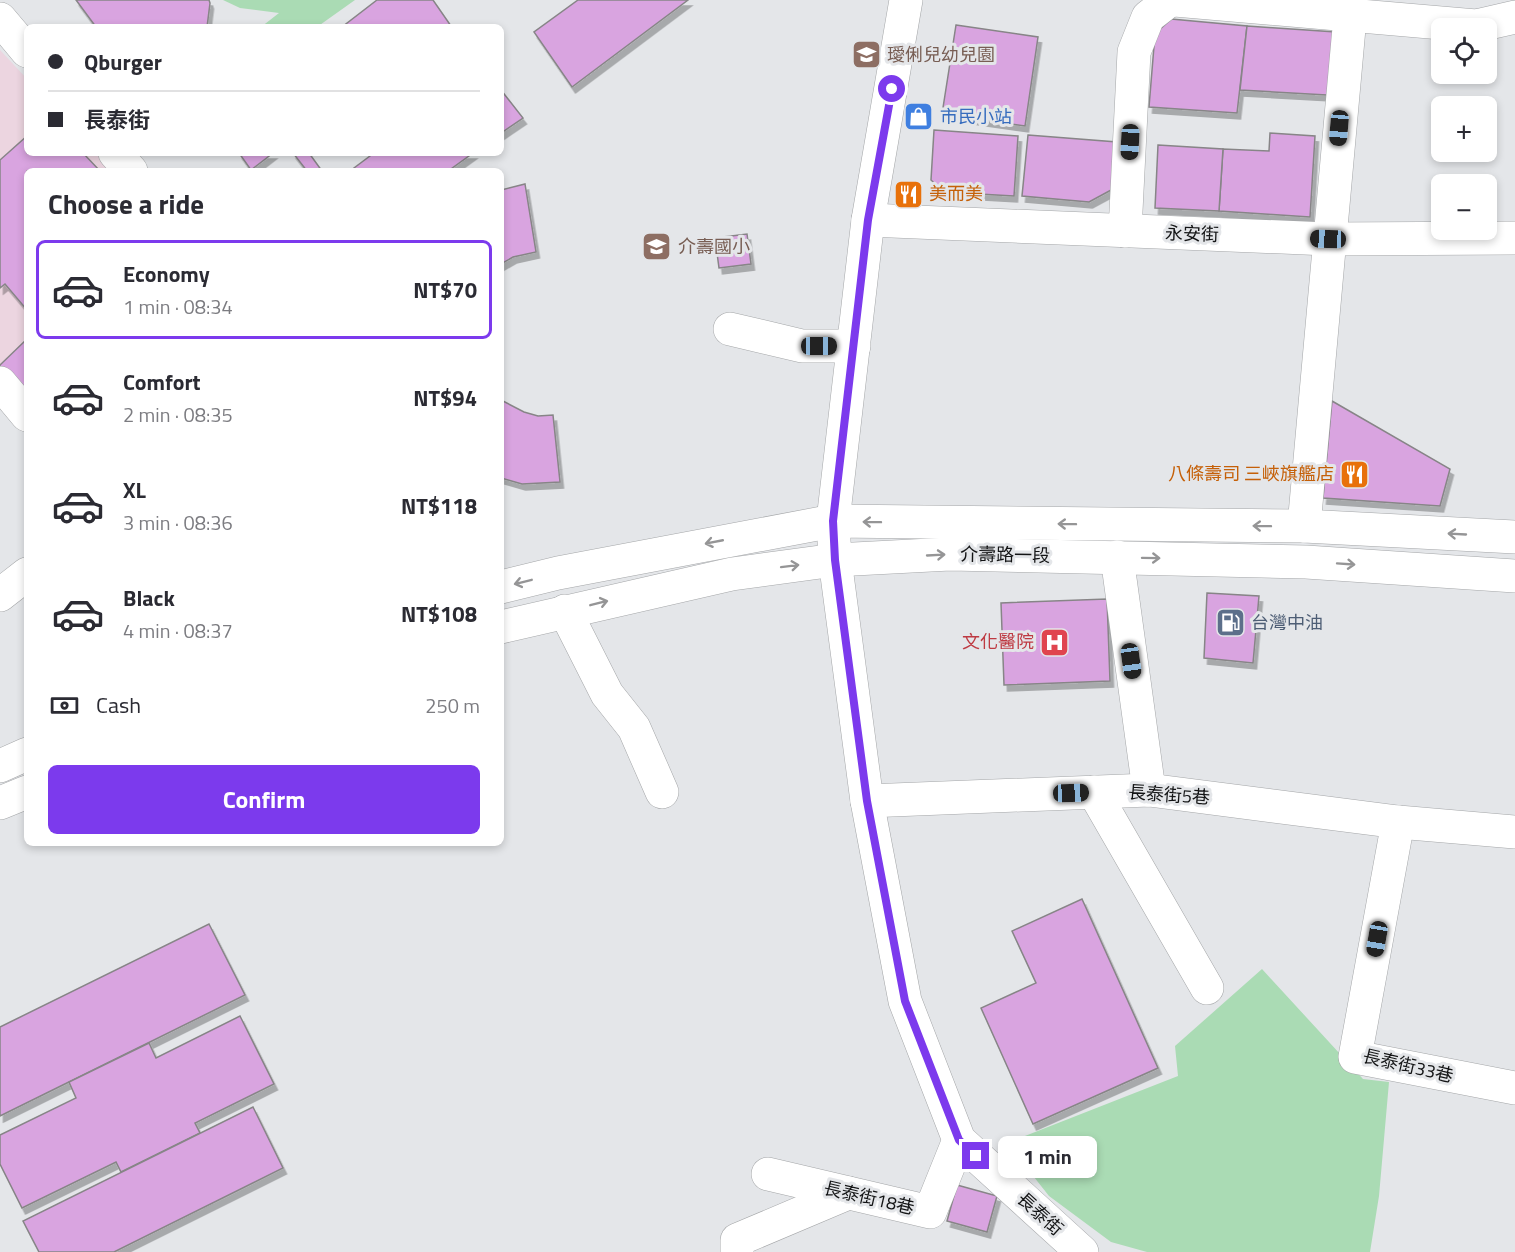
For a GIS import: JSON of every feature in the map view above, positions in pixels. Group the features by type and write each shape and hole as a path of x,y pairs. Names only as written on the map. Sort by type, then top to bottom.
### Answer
{"street":[{"name":"長泰街","path":"906,0 868,220 833,521 835,560 867,801 905,1001 959,1140 1082,1252"},
{"path":"1125,231 1134,52 1148,17 1170,0"},
{"path":"1175,0 1350,17 1476,26 1515,17"},
{"path":"1304,526 1328,239 1350,17"},
{"path":"0,19 24,47"},
{"path":"118,156 128,168"},
{"name":"永安街","path":"868,220 1328,239 1515,238"},
{"path":"730,329 802,346 854,346"},
{"path":"0,383 24,411"},
{"name":"介壽路一段","path":"504,586 580,569 833,521 1304,526 1515,537"},
{"name":"介壽路一段","path":"504,626 732,574 835,560 950,554 1306,561 1515,576"},
{"path":"1117,557 1149,790"},
{"path":"0,595 24,576"},
{"path":"565,611 607,694 634,729 662,792"},
{"path":"0,766 24,755"},
{"name":"長泰街5巷","path":"867,801 1149,790 1398,822 1515,832"},
{"path":"1094,792 1207,988"},
{"path":"0,803 24,793"},
{"name":"長泰街33巷","path":"1398,822 1355,1057 1515,1088"},
{"name":"長泰街18巷","path":"768,1174 930,1212 959,1140"},
{"path":"737,1252 737,1240 848,1193"}],"shaded area":[{"path":"0,50 24,76 24,156 98,156 109,168 24,168 24,422 0,395"}],"green space":[{"path":"223,0 355,0 321,24 265,24 279,13 240,8"},
{"path":"1262,969 1363,1079 1389,1082 1379,1196 1370,1252 1147,1252 1111,1242 1049,1196 1007,1143 1178,1076 1175,1046"}],"building":[{"path":"76,0 209,0 210,3 207,24 94,24"},
{"path":"377,0 433,0 450,24 346,24"},
{"path":"578,0 688,0 572,87 534,32"},
{"path":"1171,19 1247,26 1237,113 1149,107 1155,34"},
{"path":"956,25 1038,37 1025,126 942,114"},
{"path":"1247,26 1336,32 1327,95 1240,90"},
{"path":"504,94 523,118 504,131"},
{"path":"934,130 1018,136 1014,196 944,192 931,180"},
{"path":"1270,133 1315,136 1310,217 1219,211 1223,149 1269,151"},
{"path":"1028,135 1117,142 1113,189 1089,202 1022,196"},
{"path":"24,139 24,156 86,156 97,168 24,168 24,306 5,284 0,288 0,160"},
{"path":"1158,145 1223,149 1219,211 1155,208"},
{"path":"241,156 269,156 254,168 250,168"},
{"path":"295,156 311,156 320,168 305,168"},
{"path":"370,156 469,156 452,168 354,168"},
{"path":"525,184 536,252 513,257 504,262 504,189"},
{"path":"747,234 751,264 719,268 715,238"},
{"path":"24,342 24,405 0,377 0,365"},
{"path":"1332,401 1450,469 1440,506 1323,498"},
{"path":"504,402 538,416 553,415 560,482 522,484 504,479"},
{"path":"1207,593 1259,596 1253,663 1204,658"},
{"name":"文化醫院","path":"1107,599 1110,681 1004,685 1001,603"},
{"path":"1082,899 1158,1068 1033,1124 981,1008 1036,983 1012,931"},
{"path":"209,924 245,995 0,1116 0,1027"},
{"path":"240,1016 274,1084 195,1123 200,1133 121,1172 116,1162 22,1208 0,1164 0,1135 76,1098 69,1082 149,1043 156,1058"},
{"path":"253,1107 283,1168 114,1252 39,1252 23,1221"},
{"path":"957,1185 997,1196 987,1232 947,1221"}],"place":[{"name":"璦俐兒幼兒園","path":"866,55"},
{"name":"市民小站","path":"919,117"},
{"name":"美而美","path":"908,194"},
{"name":"介壽國小","path":"657,247"},
{"name":"八條壽司 三峽旗艦店","path":"1355,474"},
{"name":"台灣中油","path":"1230,623"},
{"name":"文化醫院","path":"1055,642"}],"route":[{"path":"892,89 868,220 833,521 835,560 867,801 905,1001 959,1140 976,1156"}]}
